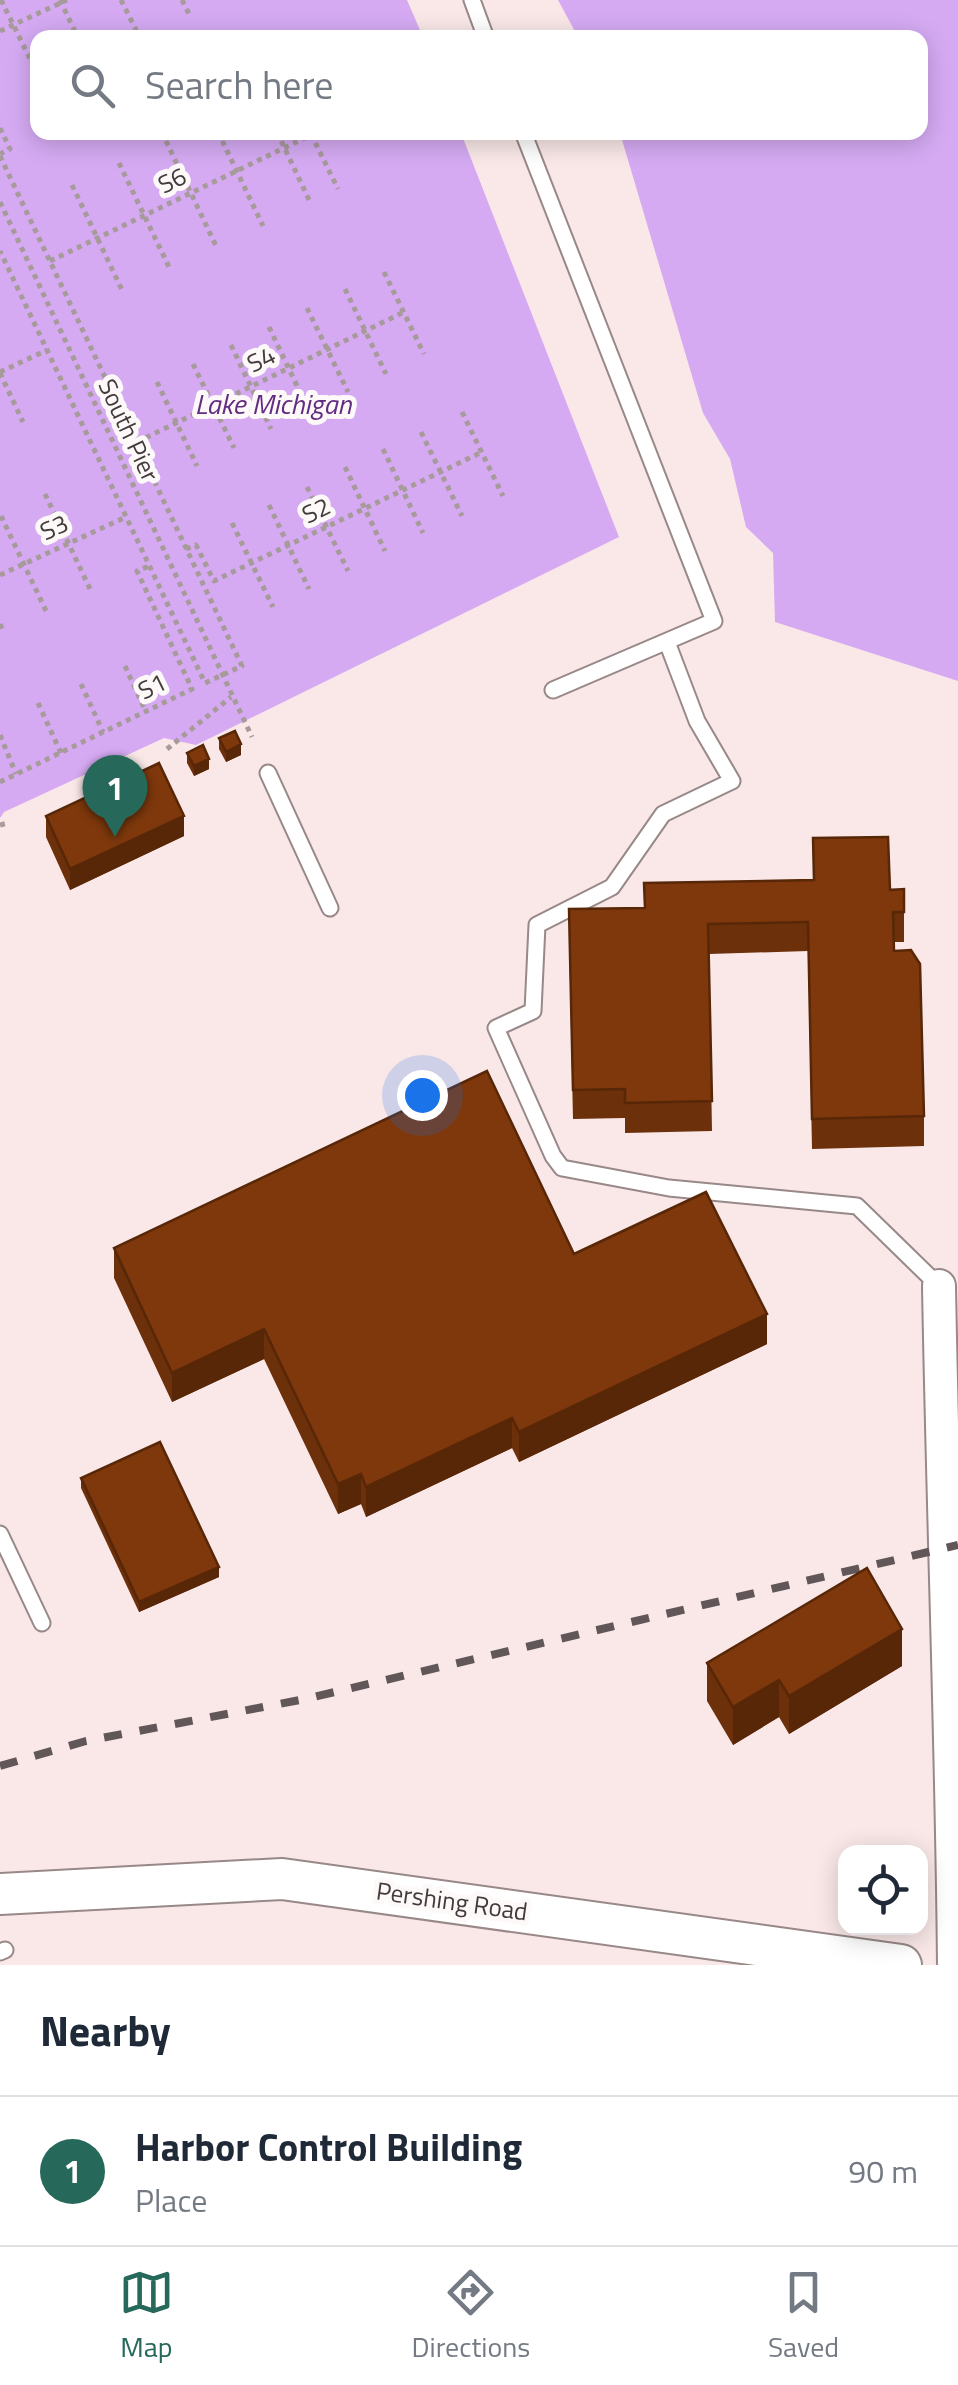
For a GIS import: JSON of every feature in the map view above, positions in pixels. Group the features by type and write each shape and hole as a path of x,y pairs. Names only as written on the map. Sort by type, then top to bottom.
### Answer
{"street":[{"path":"939,1286 952,1729 954,1965"},
{"name":"Pershing Road","path":"0,1894 282,1879 901,1965"}],"lane":[{"path":"472,0 483,30"},
{"path":"527,140 714,622 553,690"},
{"path":"666,642 697,721 732,781 663,814 612,887 537,925 533,1010 496,1028 553,1156 562,1168 669,1188 857,1206 939,1286"},
{"path":"268,774 330,908"},
{"path":"0,1534 42,1624"}],"path":[{"path":"1,0 30,58"},
{"path":"122,0 136,30"},
{"path":"182,0 189,14"},
{"path":"0,31 62,1 75,30"},
{"path":"0,128 10,149 0,155 242,666 205,683 0,251"},
{"path":"222,140 263,226"},
{"path":"280,140 311,204"},
{"name":"S6","path":"50,261 299,140"},
{"path":"314,140 338,190"},
{"path":"166,141 217,248"},
{"path":"119,162 170,269"},
{"path":"72,186 122,292"},
{"name":"South Pier","path":"0,202 252,738"},
{"path":"384,272 424,354"},
{"path":"345,289 386,374"},
{"path":"307,308 348,392"},
{"name":"S4","path":"136,442 404,312"},
{"path":"269,326 309,411"},
{"path":"231,345 271,429"},
{"path":"23,422 0,372 47,350"},
{"path":"193,364 234,448"},
{"path":"157,382 197,466"},
{"path":"462,412 502,496"},
{"path":"421,432 462,516"},
{"path":"383,449 424,533"},
{"name":"S2","path":"186,549 196,544 214,581 482,452"},
{"path":"345,467 385,551"},
{"path":"307,487 348,571"},
{"path":"45,494 91,591"},
{"path":"268,505 309,590"},
{"path":"1,516 47,613"},
{"name":"S3","path":"0,575 126,516"},
{"path":"232,522 273,607"},
{"name":"S1","path":"0,782 192,689 137,571 149,566"},
{"path":"0,624 4,633"},
{"path":"125,666 146,712"},
{"path":"80,684 104,732"},
{"path":"167,748 232,696"},
{"path":"38,704 61,752"},
{"path":"0,735 16,774"}],"water":[{"name":"Lake Michigan","path":"0,0 407,0 420,30 30,30 30,140 464,140 619,537 196,745 164,738 4,812 0,818"},
{"path":"558,0 958,0 958,681 775,622 773,553 746,527 730,459 703,413 622,140 928,140 928,30 574,30"}],"building":[{"path":"235,731 241,744 226,752 219,738"},
{"path":"203,745 209,759 194,766 187,753"},
{"path":"159,763 184,816 70,869 46,816"},
{"path":"888,837 890,890 904,889 904,912 893,912 894,951 911,950 920,964 924,1116 812,1119 808,922 708,924 712,1101 625,1103 625,1089 573,1090 569,909 645,908 644,883 814,880 813,838"},
{"path":"487,1071 574,1254 706,1192 767,1314 519,1432 512,1418 366,1487 361,1474 338,1484 264,1329 172,1373 114,1248"},
{"path":"160,1442 219,1567 139,1602 81,1478"},
{"path":"867,1568 902,1629 789,1696 779,1680 733,1707 707,1663"}],"railway":[{"path":"0,1766 86,1741 305,1699 958,1545"}],"place":[{"name":"Harbor Control Building","path":"115,837"}]}
